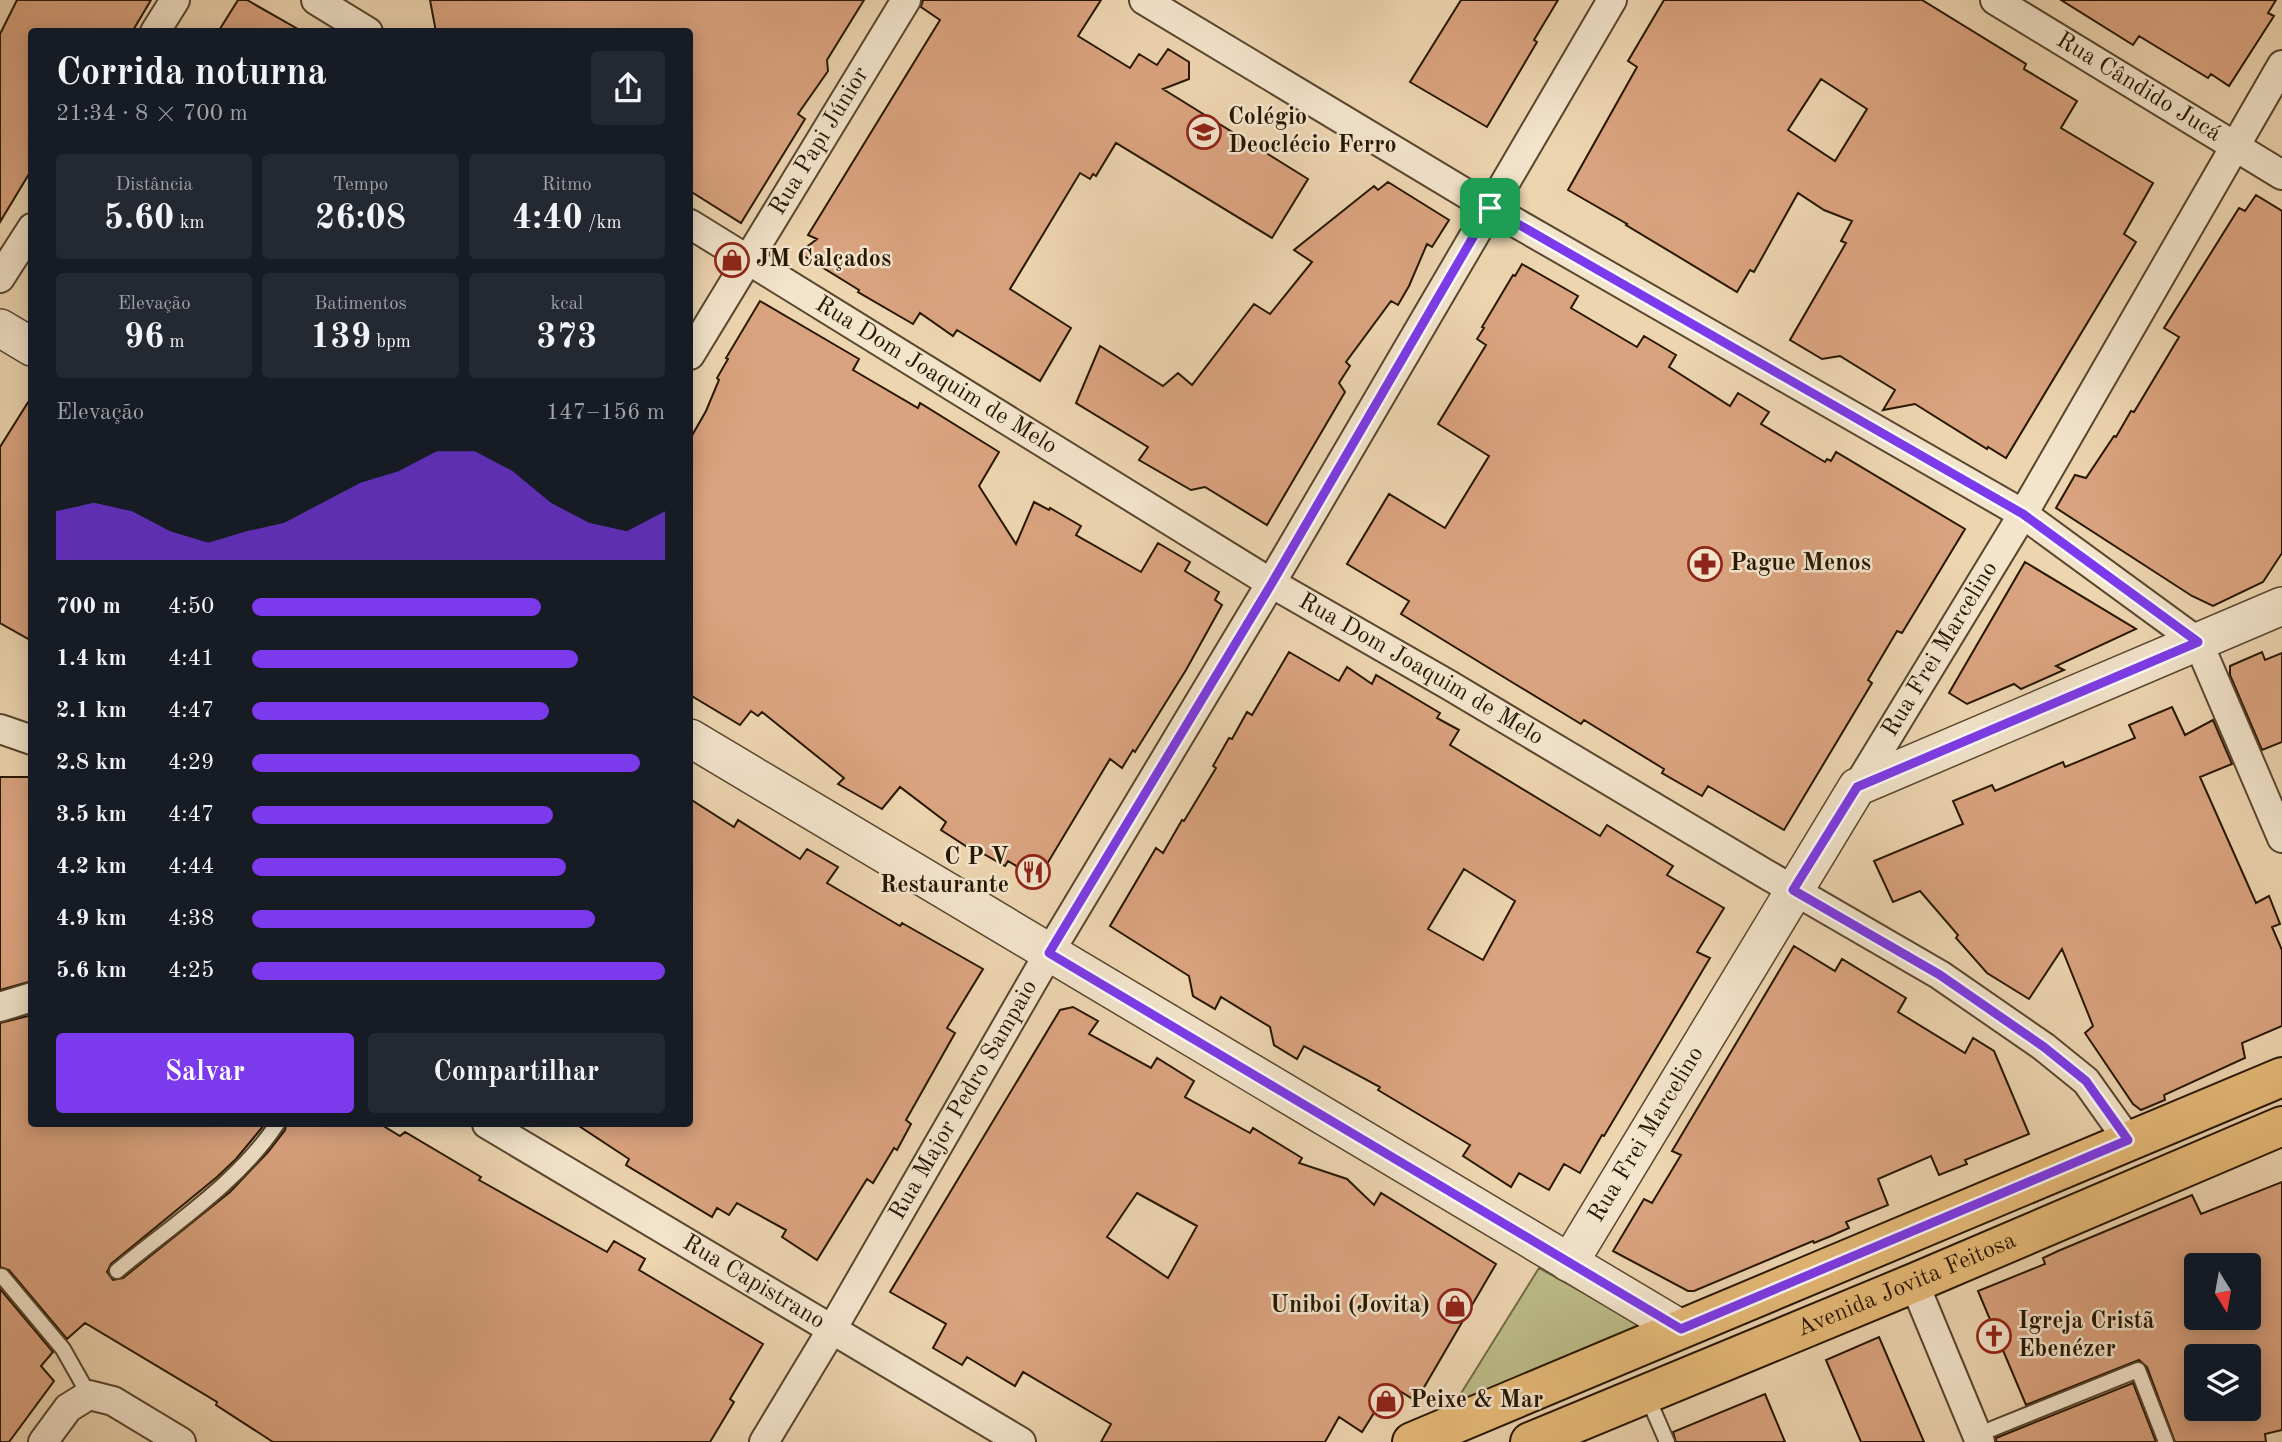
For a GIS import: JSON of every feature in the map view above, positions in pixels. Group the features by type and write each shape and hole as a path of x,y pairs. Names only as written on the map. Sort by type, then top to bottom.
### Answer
{"main road":[{"name":"Avenida Jovita Feitosa","path":"1412,1442 2282,1076"},
{"name":"Avenida Jovita Feitosa","path":"1530,1442 1914,1283 2282,1126"}],"street":[{"path":"158,28 175,0"},
{"path":"316,0 362,28"},
{"name":"Rua Papi Júnior","path":"693,350 906,0"},
{"path":"1144,0 1490,208 2023,514 2198,642 2282,838"},
{"name":"Rua Major Pedro Sampaio","path":"764,1442 1049,953 1272,583 1612,0"},
{"name":"Rua Cândido Jucá","path":"1995,0 2282,176"},
{"name":"Rua Frei Marcelino","path":"1569,1263 2023,514 2282,65"},
{"name":"Rua Dom Joaquim de Melo","path":"693,226 1272,583 1940,975 2044,1047 2086,1081 2128,1140"},
{"path":"0,278 28,234"},
{"path":"0,328 28,345"},
{"path":"1857,787 2282,606"},
{"path":"0,729 28,739"},
{"path":"693,740 1681,1329"},
{"path":"0,1007 28,998"},
{"name":"Rua Capistrano","path":"491,1127 1021,1442"},
{"path":"1914,1283 1979,1438"},
{"path":"43,1442 68,1408 89,1395 113,1401 181,1442"}],"lane":[{"path":"117,1271 252,1158 275,1127"},
{"path":"2,1276 62,1349 89,1395"},
{"path":"1979,1438 2138,1370 2166,1442"},
{"path":"1647,1394 1667,1442"}],"green space":[{"path":"1539,1268 1641,1325 1455,1403"}],"building":[{"path":"17,0 151,0 134,28 28,28 28,176 0,222 0,34"},
{"path":"238,0 247,0 296,28 220,28"},
{"path":"430,0 864,0 827,60 828,71 798,114 805,119 741,223 693,193 693,28 435,28"},
{"path":"923,0 1101,0 1078,36 1130,68 1139,54 1157,65 1168,49 1189,62 1189,79 1163,89 1308,179 1272,238 1116,143 1096,176 1093,174 1090,179 1080,173 1010,289 1071,328 1040,381 957,330 953,336 920,313 913,324 799,253 817,239 808,235 940,20 921,7"},
{"path":"1461,0 1558,0 1534,40 1537,42 1487,127 1410,82"},
{"path":"1664,0 1922,0 2026,64 2024,69 2077,101 2061,128 2153,183 2124,234 2136,242 2006,458 1915,404 1883,410 1895,390 1840,356 1822,359 1790,340 1846,243 1841,241 1852,221 1824,210 1798,193 1754,272 1750,270 1737,292 1568,190 1637,67 1628,61","holes":["1821,79 1867,109 1835,161 1788,130"]},
{"path":"2061,0 2276,0 2268,13 2274,16 2229,86 2211,74 2208,78 2139,36 2133,45"},
{"path":"1388,182 1449,220 1432,247 1427,244 1398,305 1391,301 1346,362 1350,366 1339,383 1345,392 1267,525 1205,487 1191,490 1139,460 1148,447 1076,403 1100,346 1163,386 1178,373 1192,385 1254,304 1270,314 1312,262 1294,250 1374,186 1378,190"},
{"path":"2256,195 2282,211 2282,553 2263,582 2213,606 2192,596 2056,508 2075,475 2086,478 2131,411 2134,412 2179,337 2164,328 2239,208 2245,211"},
{"path":"1522,264 1578,296 1571,308 1637,347 1644,336 1676,355 1669,367 1730,406 1738,393 1769,412 1761,424 1825,462 1827,459 1831,461 1836,452 1965,529 1902,633 1897,631 1868,680 1872,683 1784,830 1708,786 1702,796 1662,773 1664,769 1584,720 1581,724 1515,684 1401,614 1409,601 1347,564 1389,494 1445,528 1489,456 1438,424 1486,345 1477,339 1484,328 1482,327"},
{"path":"760,301 859,359 853,370 918,408 920,403 999,452 979,486 1016,544 1034,502 1081,526 1076,535 1141,572 1158,543 1190,562 1185,571 1219,592 1215,600 1222,605 1186,670 1135,752 1133,750 1122,768 1110,759 1038,879 1008,861 1005,866 973,848 972,850 941,830 946,822 900,787 882,809 838,784 844,778 762,712 758,716 751,711 740,725 693,697 693,434 706,411 719,380 717,378 728,359 726,358"},
{"path":"28,402 28,639 0,623 0,447"},
{"path":"2025,562 2136,629 2056,666 2064,670 2021,689 2014,684 1967,704 1949,693"},
{"path":"1289,652 1339,681 1347,667 1372,684 1376,675 1440,713 1437,718 1459,730 1450,745 1600,836 1607,825 1673,866 1667,875 1724,908 1697,952 1710,958 1580,1173 1564,1164 1549,1190 1519,1173 1511,1187 1463,1156 1470,1145 1378,1090 1380,1087 1304,1046 1297,1059 1274,1045 1270,1027 1221,997 1215,1009 1193,996 1189,976 1110,926 1156,848 1163,853 1182,820 1184,821 1216,768 1213,766 1229,738 1232,739 1247,712 1252,715","holes":["1464,869 1515,901 1483,960 1428,929"]},
{"path":"2262,652 2265,660 2282,653 2282,742 2262,750 2230,675 2230,666"},
{"path":"2172,707 2185,735 2213,720 2232,764 2200,777 2256,903 2269,896 2280,924 2272,927 2282,950 2282,1026 2242,1043 2245,1058 2164,1095 2165,1100 2141,1110 2133,1104 2085,1033 2093,1026 2062,949 2029,999 1987,973 1920,891 1893,902 1874,861 1963,824 1953,801 1992,785 1995,791 2063,762 2065,767 2135,738 2129,725"},
{"path":"0,777 28,777 28,982 0,990"},
{"path":"693,801 734,827 738,820 800,859 807,849 838,867 827,883 900,926 902,923 983,969 947,1028 955,1033 906,1120 911,1124 897,1150 894,1148 873,1183 867,1179 817,1260 782,1237 786,1230 737,1203 729,1215 717,1208 712,1217 626,1165 629,1159 581,1127 693,1127"},
{"path":"1794,946 1835,971 1842,959 1906,998 1898,1012 1965,1053 1973,1038 1994,1051 2029,1134 1965,1160 1967,1164 1939,1175 1931,1156 1878,1179 1888,1205 1846,1222 1849,1228 1694,1291 1688,1291 1613,1251 1644,1199 1652,1203 1681,1155 1672,1151"},
{"path":"1073,1007 1098,1021 1089,1034 1151,1068 1157,1058 1194,1081 1185,1097 1250,1133 1253,1128 1302,1158 1299,1163 1347,1179 1374,1205 1381,1193 1496,1264 1416,1401 1395,1388 1382,1407 1379,1405 1362,1432 1339,1417 1325,1442 1101,1442 1111,1424 1023,1372 1015,1386 967,1357 962,1365 933,1348 946,1324 890,1292 1060,1010","holes":["1137,1193 1197,1226 1168,1278 1107,1237"]},
{"path":"28,1016 28,1127 263,1127 217,1177 111,1264 107,1272 113,1280 123,1278 230,1192 268,1152 286,1127 385,1127 400,1136 405,1132 481,1177 479,1180 607,1252 614,1241 645,1259 639,1270 763,1344 730,1399 734,1402 710,1442 273,1442 216,1405 217,1402 85,1323 67,1339 9,1270 0,1267 0,1023"},
{"path":"2282,1182 2282,1430 2265,1434 2266,1442 2175,1442 2147,1367 2139,1360 2026,1405 1978,1291 2045,1264 2043,1258 2058,1251 2192,1195 2201,1214"},
{"path":"0,1289 53,1352 41,1366 54,1381 9,1442 0,1442"},
{"path":"1879,1337 1924,1442 1861,1442 1826,1360"},
{"path":"2133,1383 2156,1442 1996,1442 1996,1438"},
{"path":"1765,1394 1785,1442 1676,1442 1673,1432"}],"place":[{"name":"Colégio Deoclécio Ferro","path":"1204,132"},
{"name":"JM Calçados","path":"732,260"},
{"name":"Pague Menos","path":"1705,564"},
{"name":"C P V Restaurante","path":"1033,872"},
{"name":"Uniboi (Jovita)","path":"1455,1306"},
{"name":"Igreja Cristã Ebenézer","path":"1994,1336"},
{"name":"Peixe & Mar","path":"1386,1401"}],"route":[{"path":"1490,208 2023,514 2198,642 1857,787 1793,890 1940,975 2066,1063 2086,1081 2128,1140 1681,1329 1049,953 1272,583 1490,208"}]}
